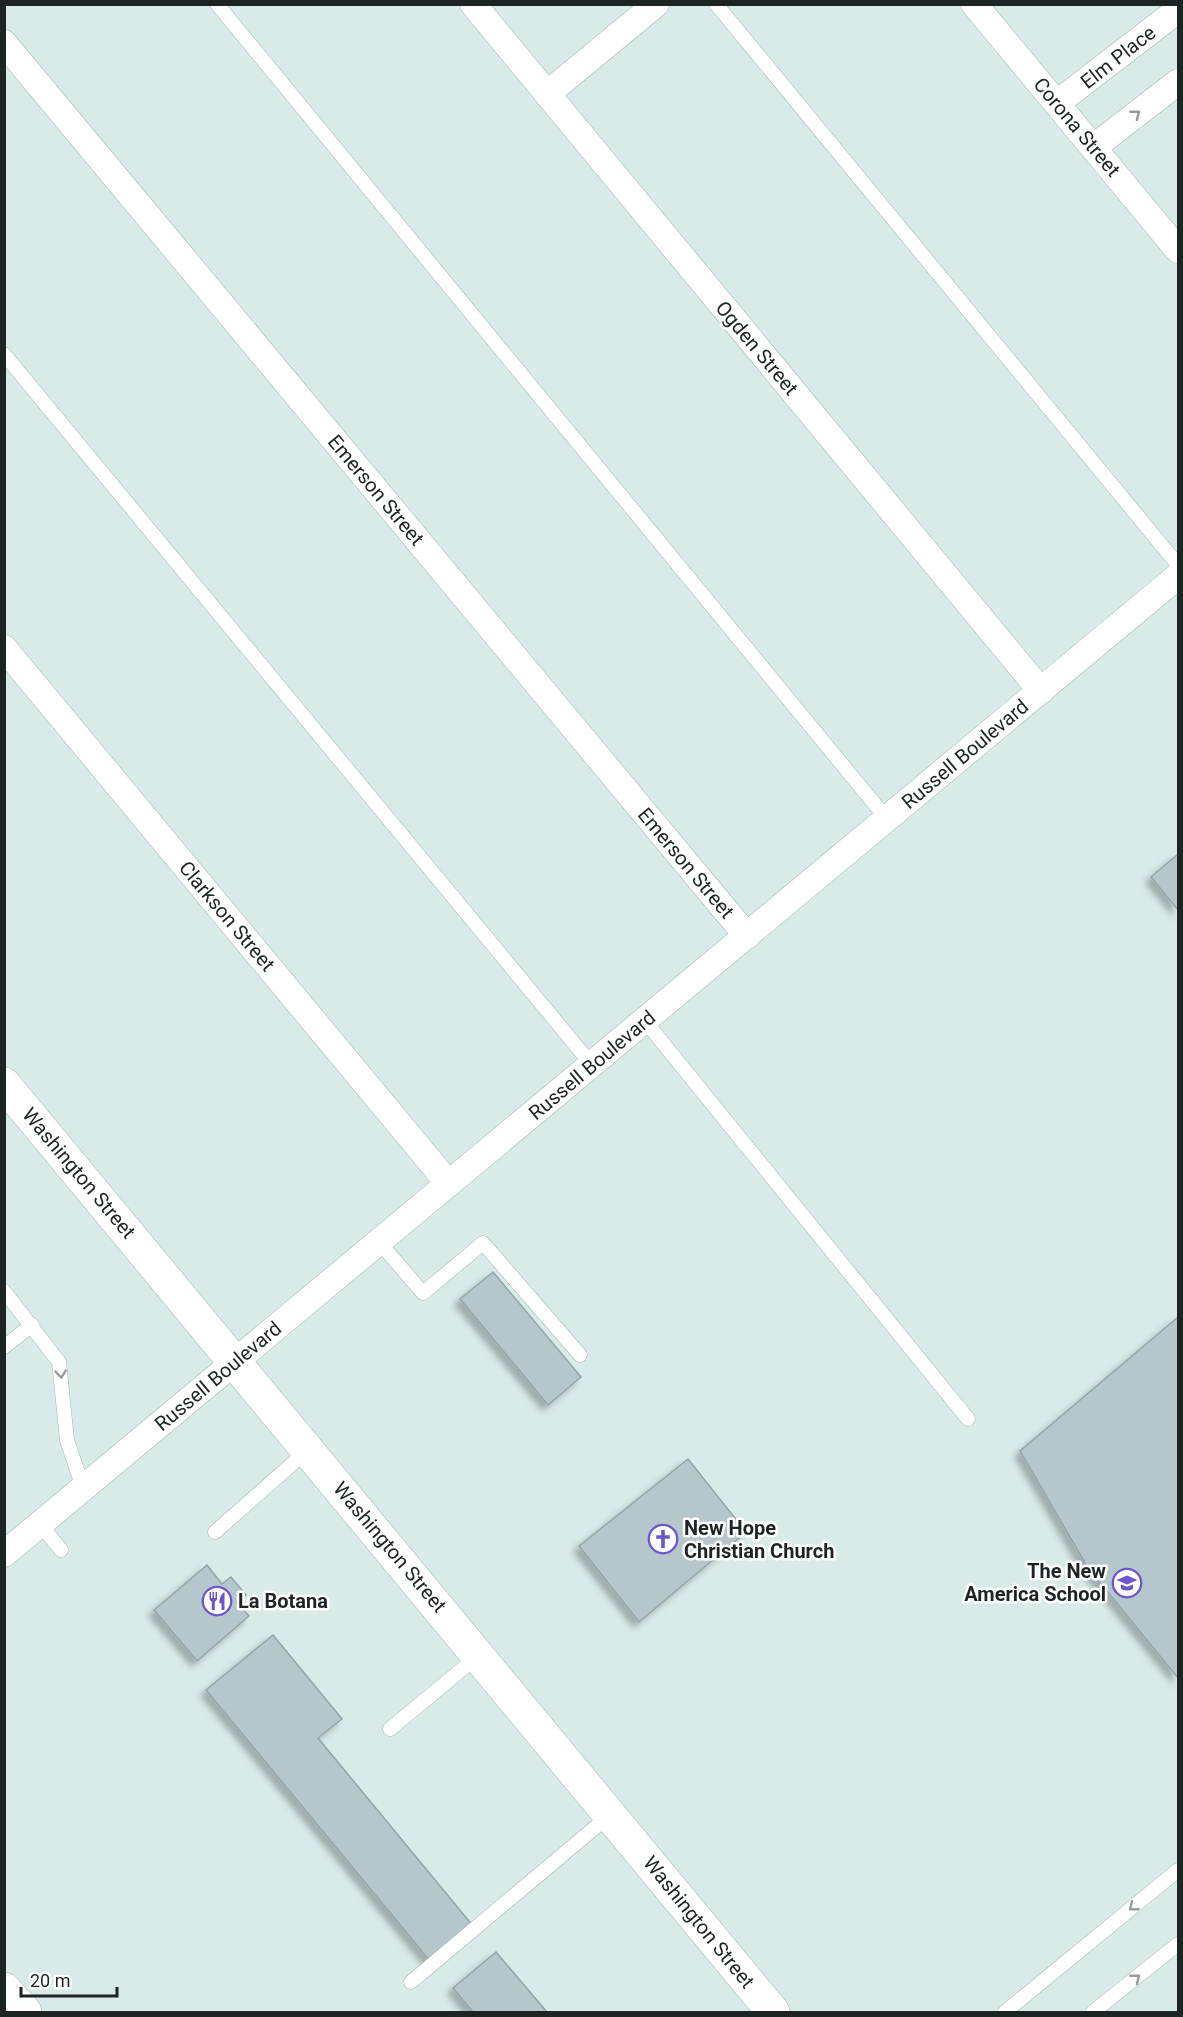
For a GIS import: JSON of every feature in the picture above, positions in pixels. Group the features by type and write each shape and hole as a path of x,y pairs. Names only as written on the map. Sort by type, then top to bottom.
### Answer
{"main road":[{"name":"Washington Street","path":"4,1084 309,1449 773,2013"},
{"path":"4,1989 25,2013"}],"street":[{"name":"Ogden Street","path":"473,4 1041,691"},
{"path":"547,94 656,4"},
{"name":"Corona Street","path":"974,4 1179,250"},
{"name":"Elm Place","path":"1057,104 1179,10"},
{"name":"Emerson Street","path":"4,43 747,936"},
{"path":"1094,147 1179,82"},
{"name":"Russell Boulevard","path":"4,1554 1179,576"},
{"name":"Clarkson Street","path":"4,648 449,1184"}],"lane":[{"path":"217,4 887,819"},
{"path":"716,4 1179,565"},
{"path":"4,354 592,1065"},
{"path":"645,1021 968,1419"},
{"path":"379,1242 423,1293 483,1244 580,1355"},
{"path":"4,1291 60,1362 67,1440 83,1488"},
{"path":"4,1347 32,1325"},
{"path":"215,1532 309,1449"},
{"path":"40,1524 62,1551"},
{"path":"390,1730 478,1655"},
{"path":"411,1982 610,1815"},
{"path":"1005,2013 1179,1870"},
{"path":"1093,2013 1179,1944"}],"building":[{"path":"1178,854 1178,910 1151,877"},
{"path":"493,1272 581,1377 548,1405 460,1299"},
{"path":"1178,1317 1178,1678 1088,1568 1020,1451"},
{"name":"New Hope Christian Church","path":"688,1459 746,1532 639,1622 579,1546"},
{"path":"207,1565 222,1584 231,1577 246,1595 237,1602 249,1616 197,1661 154,1610"},
{"path":"273,1635 342,1719 318,1738 473,1926 430,1961 206,1690"},
{"path":"496,1952 547,2012 473,2012 453,1988"}],"place":[{"name":"New Hope Christian Church","path":"663,1539"},
{"name":"The New America School","path":"1127,1583"},
{"name":"La Botana","path":"217,1601"}]}
